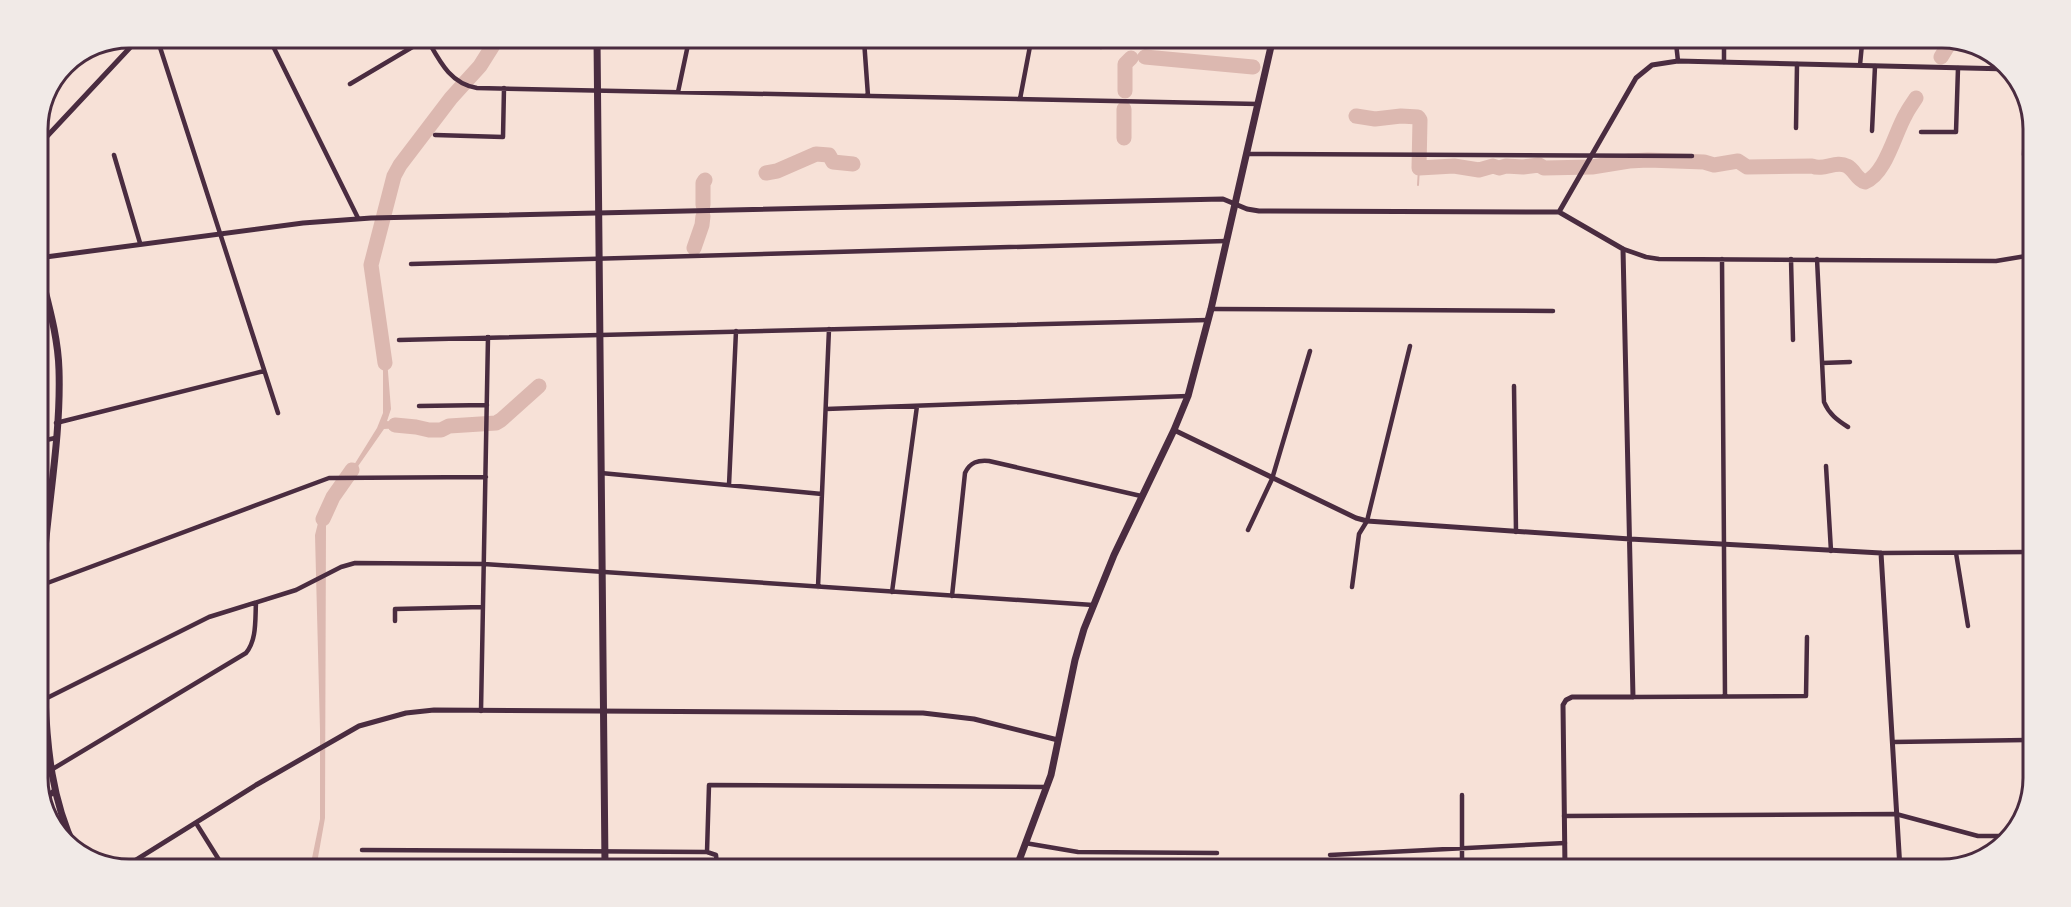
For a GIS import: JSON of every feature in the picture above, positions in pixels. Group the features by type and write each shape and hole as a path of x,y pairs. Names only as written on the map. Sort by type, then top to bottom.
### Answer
{"main road":[{"path":"597,48 605,859"},
{"path":"1019,859 1046,787 1078,648 1093,605 1188,396 1208,320 1271,48"},
{"path":"48,307 58,354 56,423 48,522"},
{"path":"48,734 55,791 69,832"},
{"path":"50,794 55,791"}],"street":[{"path":"48,135 131,48"},
{"path":"160,48 278,413"},
{"path":"274,48 358,218"},
{"path":"350,84 412,48"},
{"path":"433,48 445,68 466,86 1258,104"},
{"path":"678,92 687,48"},
{"path":"865,48 868,96"},
{"path":"1020,99 1030,48"},
{"path":"1677,48 1678,61"},
{"path":"1724,48 1724,62"},
{"path":"1860,65 1862,48"},
{"path":"1559,212 1636,78 1652,65 1678,61 1995,69"},
{"path":"1796,128 1797,64"},
{"path":"1872,132 1875,66"},
{"path":"1921,132 1956,132 1958,68"},
{"path":"435,135 503,137 504,88"},
{"path":"114,154 140,243"},
{"path":"1246,154 1692,156"},
{"path":"48,258 140,243 303,222 358,218 1211,199 1223,199 1247,209 1259,211 1559,212 1623,249 1659,259 1996,261 2023,256"},
{"path":"411,264 1226,241"},
{"path":"1623,249 1633,697"},
{"path":"1722,259 1725,696"},
{"path":"1791,259 1793,340"},
{"path":"1816,259 1824,402 1827,410 1836,420 1848,427"},
{"path":"1210,309 1553,311"},
{"path":"399,340 1208,320"},
{"path":"818,587 829,329"},
{"path":"729,485 736,332"},
{"path":"481,711 488,337"},
{"path":"1352,587 1359,534 1367,521 1410,346"},
{"path":"1248,530 1272,479 1310,351"},
{"path":"1822,363 1850,362"},
{"path":"56,423 264,371"},
{"path":"1514,386 1516,532"},
{"path":"826,409 1188,396"},
{"path":"419,406 487,405"},
{"path":"892,592 917,406"},
{"path":"1174,430 1356,519 1367,521 1881,554 2023,552"},
{"path":"48,439 55,438"},
{"path":"952,596 965,473 976,461 989,461 1141,496"},
{"path":"1826,466 1831,551"},
{"path":"601,473 822,494"},
{"path":"48,583 320,481 338,477 486,477"},
{"path":"1956,553 1968,626"},
{"path":"1881,554 1899,859"},
{"path":"48,698 210,618 285,594 348,565 363,563 484,564 1093,605"},
{"path":"51,770 246,653 254,637 256,603"},
{"path":"394,621 395,609 483,607"},
{"path":"1566,859 1562,710 1566,699 1572,697 1806,696 1807,637"},
{"path":"138,859 333,739 359,726 406,713 434,710 937,713 974,719 1058,740"},
{"path":"1893,742 2023,740"},
{"path":"707,852 709,785 1046,787"},
{"path":"1462,795 1462,859"},
{"path":"1564,816 1896,814 1978,836 1998,836"},
{"path":"196,823 218,859"},
{"path":"1025,843 1078,852 1217,853"},
{"path":"1330,855 1565,843"},
{"path":"362,850 707,852 716,855 716,859"}],"shaded area":[{"path":"383,344 386,347 391,409 387,421 416,427 384,429 340,492 326,524 325,818 318,859 312,859 320,819 315,535 318,523 377,428 383,413"}],"waterway":[{"path":"385,363 371,265 394,176 400,165 451,98 480,66 491,48"},
{"path":"1941,57 1946,49"},
{"path":"1145,57 1253,67"},
{"path":"1125,91 1125,64 1131,58"},
{"path":"1356,116 1375,119 1418,117 1420,120 1419,168 1454,166 1479,170 1493,166 1499,168 1539,165 1544,168 1592,167 1648,160 1704,162 1714,165 1738,161 1747,167 1821,167 1843,164 1865,182 1879,171 1916,98"},
{"path":"1124,109 1124,138"},
{"path":"766,173 777,171 816,154 829,155 833,162 853,164"},
{"path":"1418,185 1419,168"},
{"path":"703,205 705,180"},
{"path":"694,248 703,216"},
{"path":"395,425 441,430 449,426 496,423 539,386"},
{"path":"323,519 333,497 352,470"}]}
